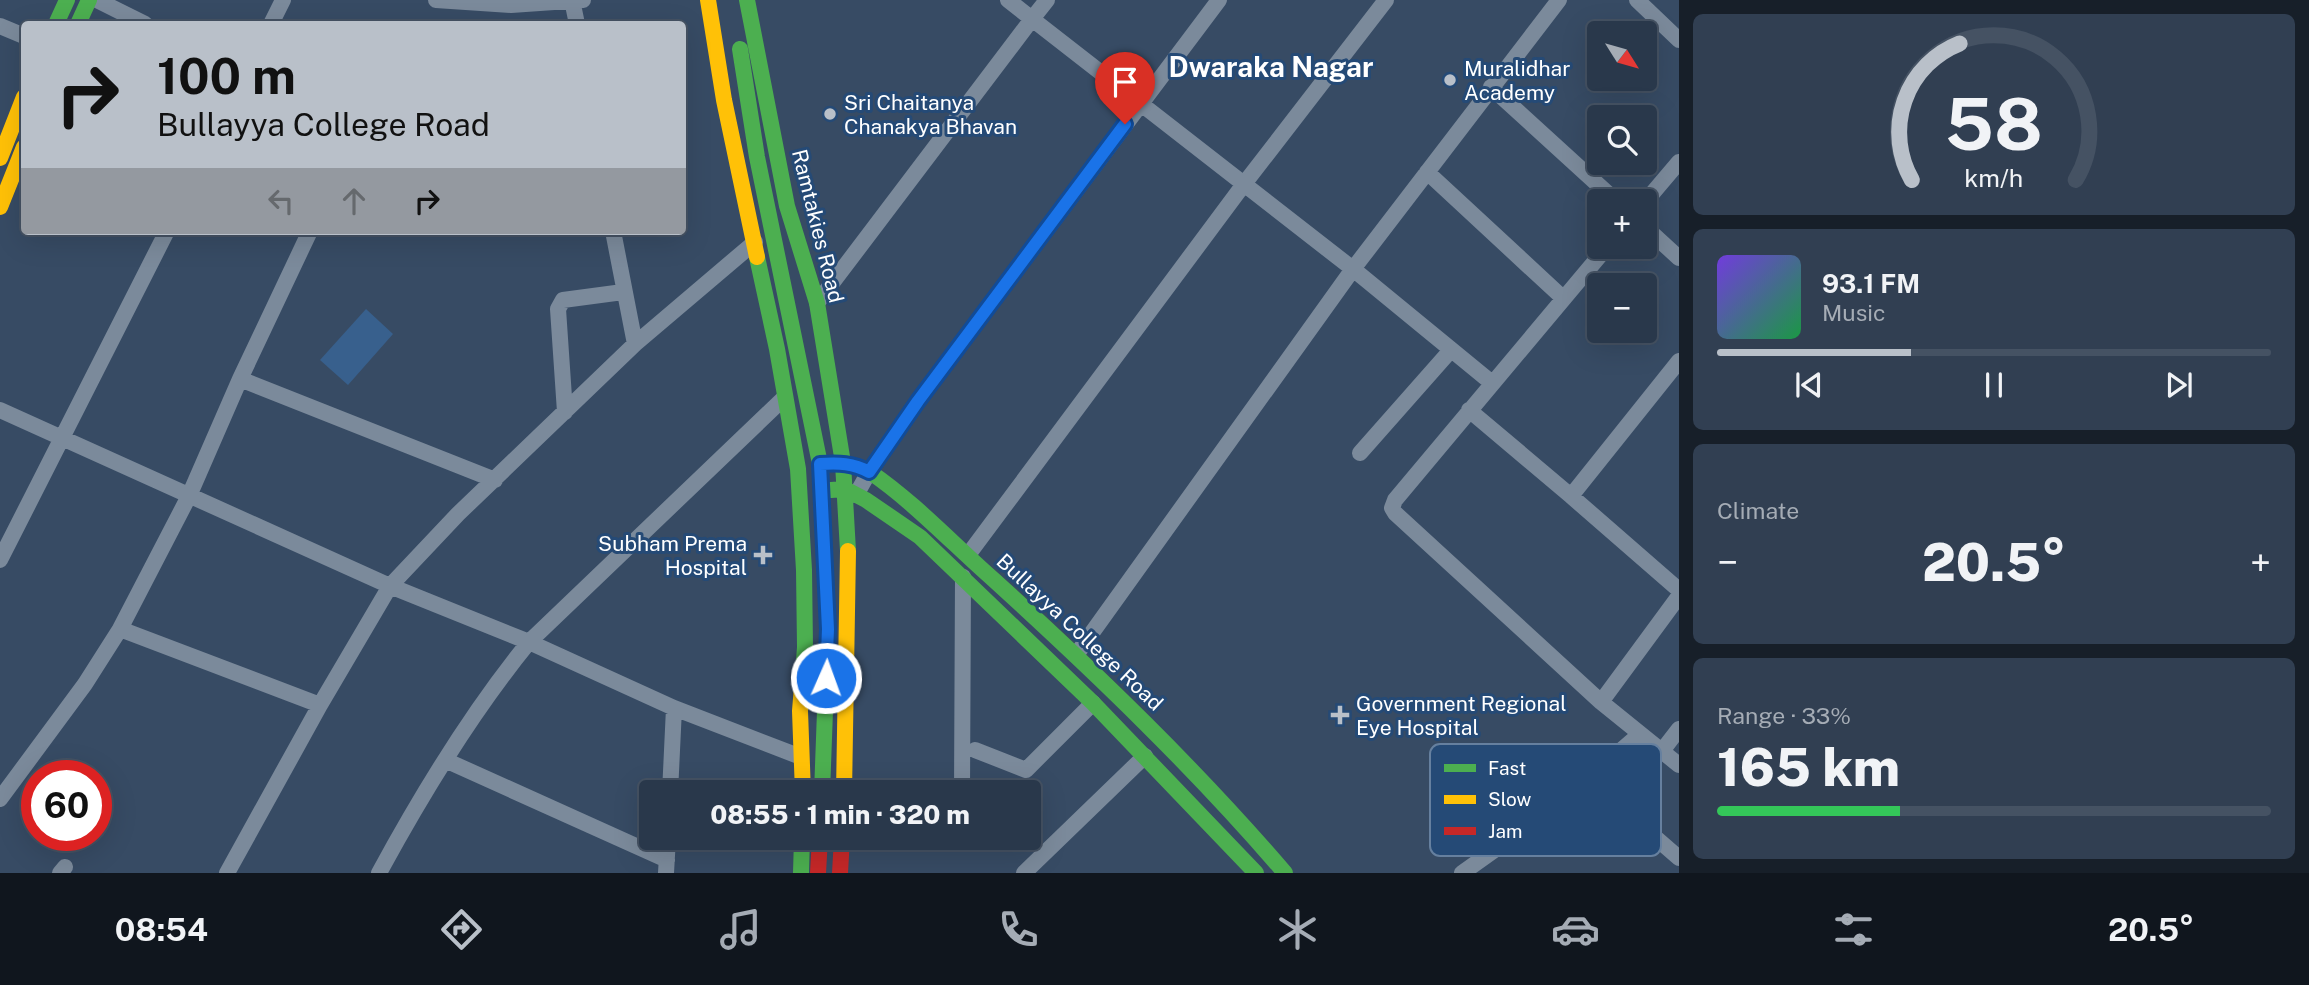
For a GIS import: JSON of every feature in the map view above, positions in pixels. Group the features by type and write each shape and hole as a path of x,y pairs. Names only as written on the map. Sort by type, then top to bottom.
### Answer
{"main road":[{"path":"57,21 67,0"},
{"path":"79,21 89,0"},
{"path":"708,0 724,100 777,349 798,470 804,570 805,647 800,711 802,780"},
{"name":"Ramtakies Road","path":"747,0 787,206 817,303 851,492 844,780"},
{"path":"738,39 757,156 820,464 828,629 822,780"},
{"path":"0,158 21,105"},
{"path":"0,207 21,154"},
{"name":"Bullayya College Road","path":"820,464 844,463 869,472 968,555 1178,755 1285,873"},
{"path":"823,491 851,492"},
{"name":"Bullayya College Road","path":"851,492 920,537 963,577 1145,755 1256,873"},
{"path":"801,873 802,850"},
{"path":"818,873 819,850"},
{"path":"840,873 841,850"}],"street":[{"path":"97,0 139,21"},
{"path":"272,21 283,0"},
{"path":"436,0 511,5 576,1 577,21"},
{"path":"1008,0 1353,269 1492,383"},
{"path":"817,303 1047,0"},
{"path":"851,492 869,472 934,379 1219,0"},
{"path":"968,555 1244,184 1386,0"},
{"path":"1076,655 1353,269 1559,0"},
{"path":"1637,0 1679,40"},
{"path":"0,26 21,35"},
{"path":"1491,87 1603,189"},
{"path":"1656,189 1679,162"},
{"path":"1427,172 1563,298"},
{"path":"0,560 165,235"},
{"path":"0,799 6,779 85,684 120,629 189,496 240,379 308,235"},
{"path":"614,235 635,344"},
{"path":"1657,238 1679,258"},
{"path":"227,873 390,586 425,547 635,344 755,242"},
{"path":"1597,259 1395,500 1392,508 1601,702 1653,744"},
{"path":"565,412 558,309 563,300 572,297 623,292"},
{"path":"1360,453 1451,350"},
{"path":"1571,496 1679,361"},
{"path":"240,379 495,480"},
{"path":"379,873 445,760 501,676 529,642 785,397"},
{"path":"0,410 390,586 529,642 674,708 801,757"},
{"path":"1469,410 1679,590"},
{"path":"962,780 963,577"},
{"path":"1601,702 1679,596"},
{"path":"120,629 320,705"},
{"path":"975,750 1026,770 1093,703"},
{"path":"671,780 674,708"},
{"path":"1679,729 1662,751 1679,765"},
{"path":"1628,744 1640,734"},
{"path":"1024,873 1145,755"},
{"path":"445,760 666,866"},
{"path":"1661,842 1679,858"},
{"path":"1462,873 1486,856"}],"shaded area":[{"path":"366,309 393,334 348,385 320,360"}],"traffic: fast":[{"path":"57,21 67,0"},
{"path":"79,21 89,0"},
{"path":"747,0 787,206 817,303 843,463 848,551"},
{"path":"740,49 757,157 820,464 828,629 822,780"},
{"path":"757,257 777,349 798,469 804,570 803,674"},
{"path":"829,463 850,465 870,472 918,510 1144,722 1216,796 1285,873"},
{"path":"831,490 845,489 866,500 920,537 1093,703 1256,873"},
{"path":"801,873 802,850"}],"traffic: slow":[{"path":"708,0 724,100 757,257"},
{"path":"0,158 21,105"},
{"path":"0,207 21,154"},
{"path":"844,780 848,551"},
{"path":"803,674 800,711 803,780"}],"traffic: jam":[{"path":"818,873 819,850"},
{"path":"840,873 841,850"}],"place":[{"name":"Muralidhar Academy","path":"1450,80"},
{"name":"Sri Chaitanya Chanakya Bhavan","path":"830,114"},
{"name":"Subham Prema Hospital","path":"763,555"},
{"name":"Government Regional Eye Hospital","path":"1340,715"}],"district":[{"name":"Dwaraka Nagar","path":"1271,66"}],"route":[{"path":"826,678 828,629 820,464 844,463 869,472 918,401 1125,124"}]}
